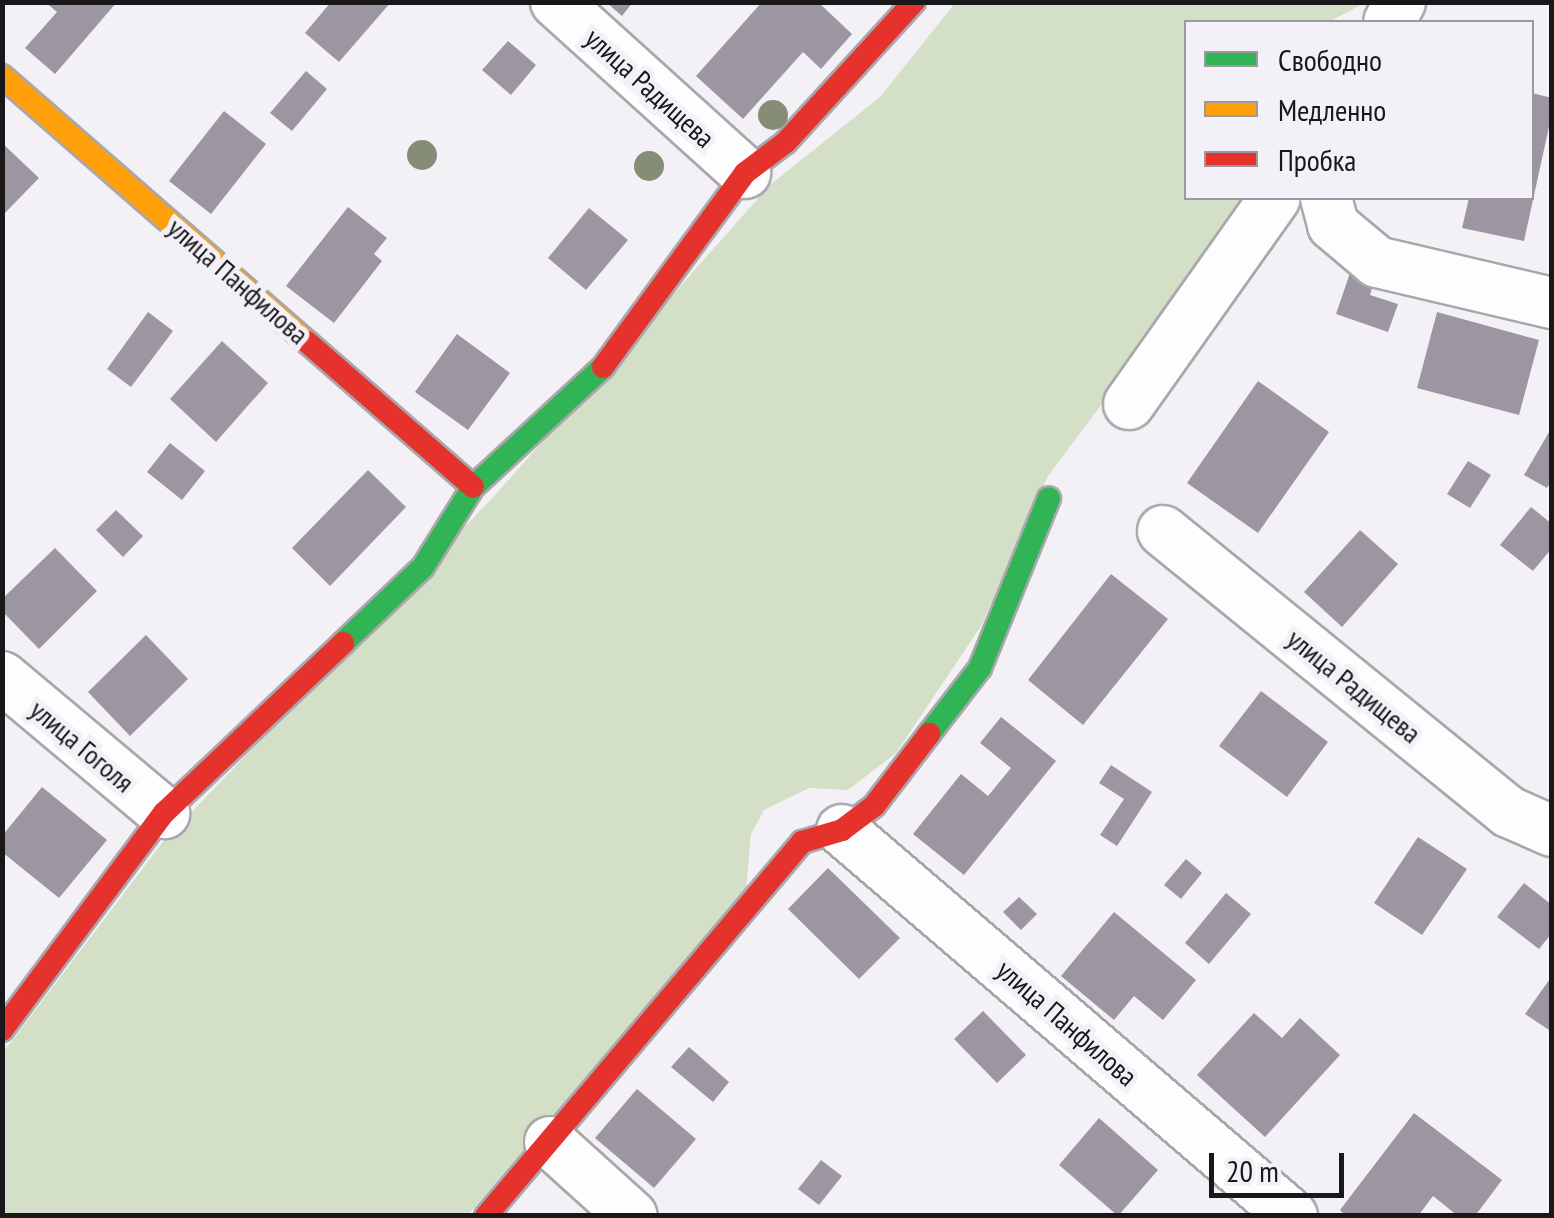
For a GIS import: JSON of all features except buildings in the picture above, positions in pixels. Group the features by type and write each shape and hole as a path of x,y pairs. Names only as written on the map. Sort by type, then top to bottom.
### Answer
{"street":[{"name":"улица Радищева","path":"556,2 745,173"},
{"path":"2,1030 164,813 423,567 474,487 588,388 745,173 786,142 914,2"},
{"name":"улица Панфилова","path":"2,76 474,487"},
{"path":"1129,404 1274,200"},
{"path":"1327,200 1333,225 1377,262 1552,303"},
{"path":"486,1216 802,842 842,830 874,806 980,668 1050,498"},
{"name":"улица Радищева","path":"1163,531 1509,812 1552,831"},
{"name":"улица Гоголя","path":"2,677 164,813"},
{"name":"улица Панфилова","path":"842,830 1292,1216"},
{"path":"550,1142 632,1216"}],"green space":[{"path":"955,3 1365,3 1332,20 1184,20 1184,200 1255,200 1048,476 981,626 896,753 848,790 809,788 764,810 751,834 746,890 468,1215 3,1215 2,1054 162,843 496,494 770,185 880,97"}],"traffic: fast":[{"path":"343,643 423,567 473,487 603,367"},
{"path":"929,734 980,668 1049,498"}],"traffic: slow":[{"path":"2,76 307,342"}],"traffic: jam":[{"path":"603,367 745,173 786,142 914,2"},
{"path":"307,342 473,487"},
{"path":"2,1030 164,813 343,643"},
{"path":"486,1216 802,842 842,830 874,806 929,734"}]}
